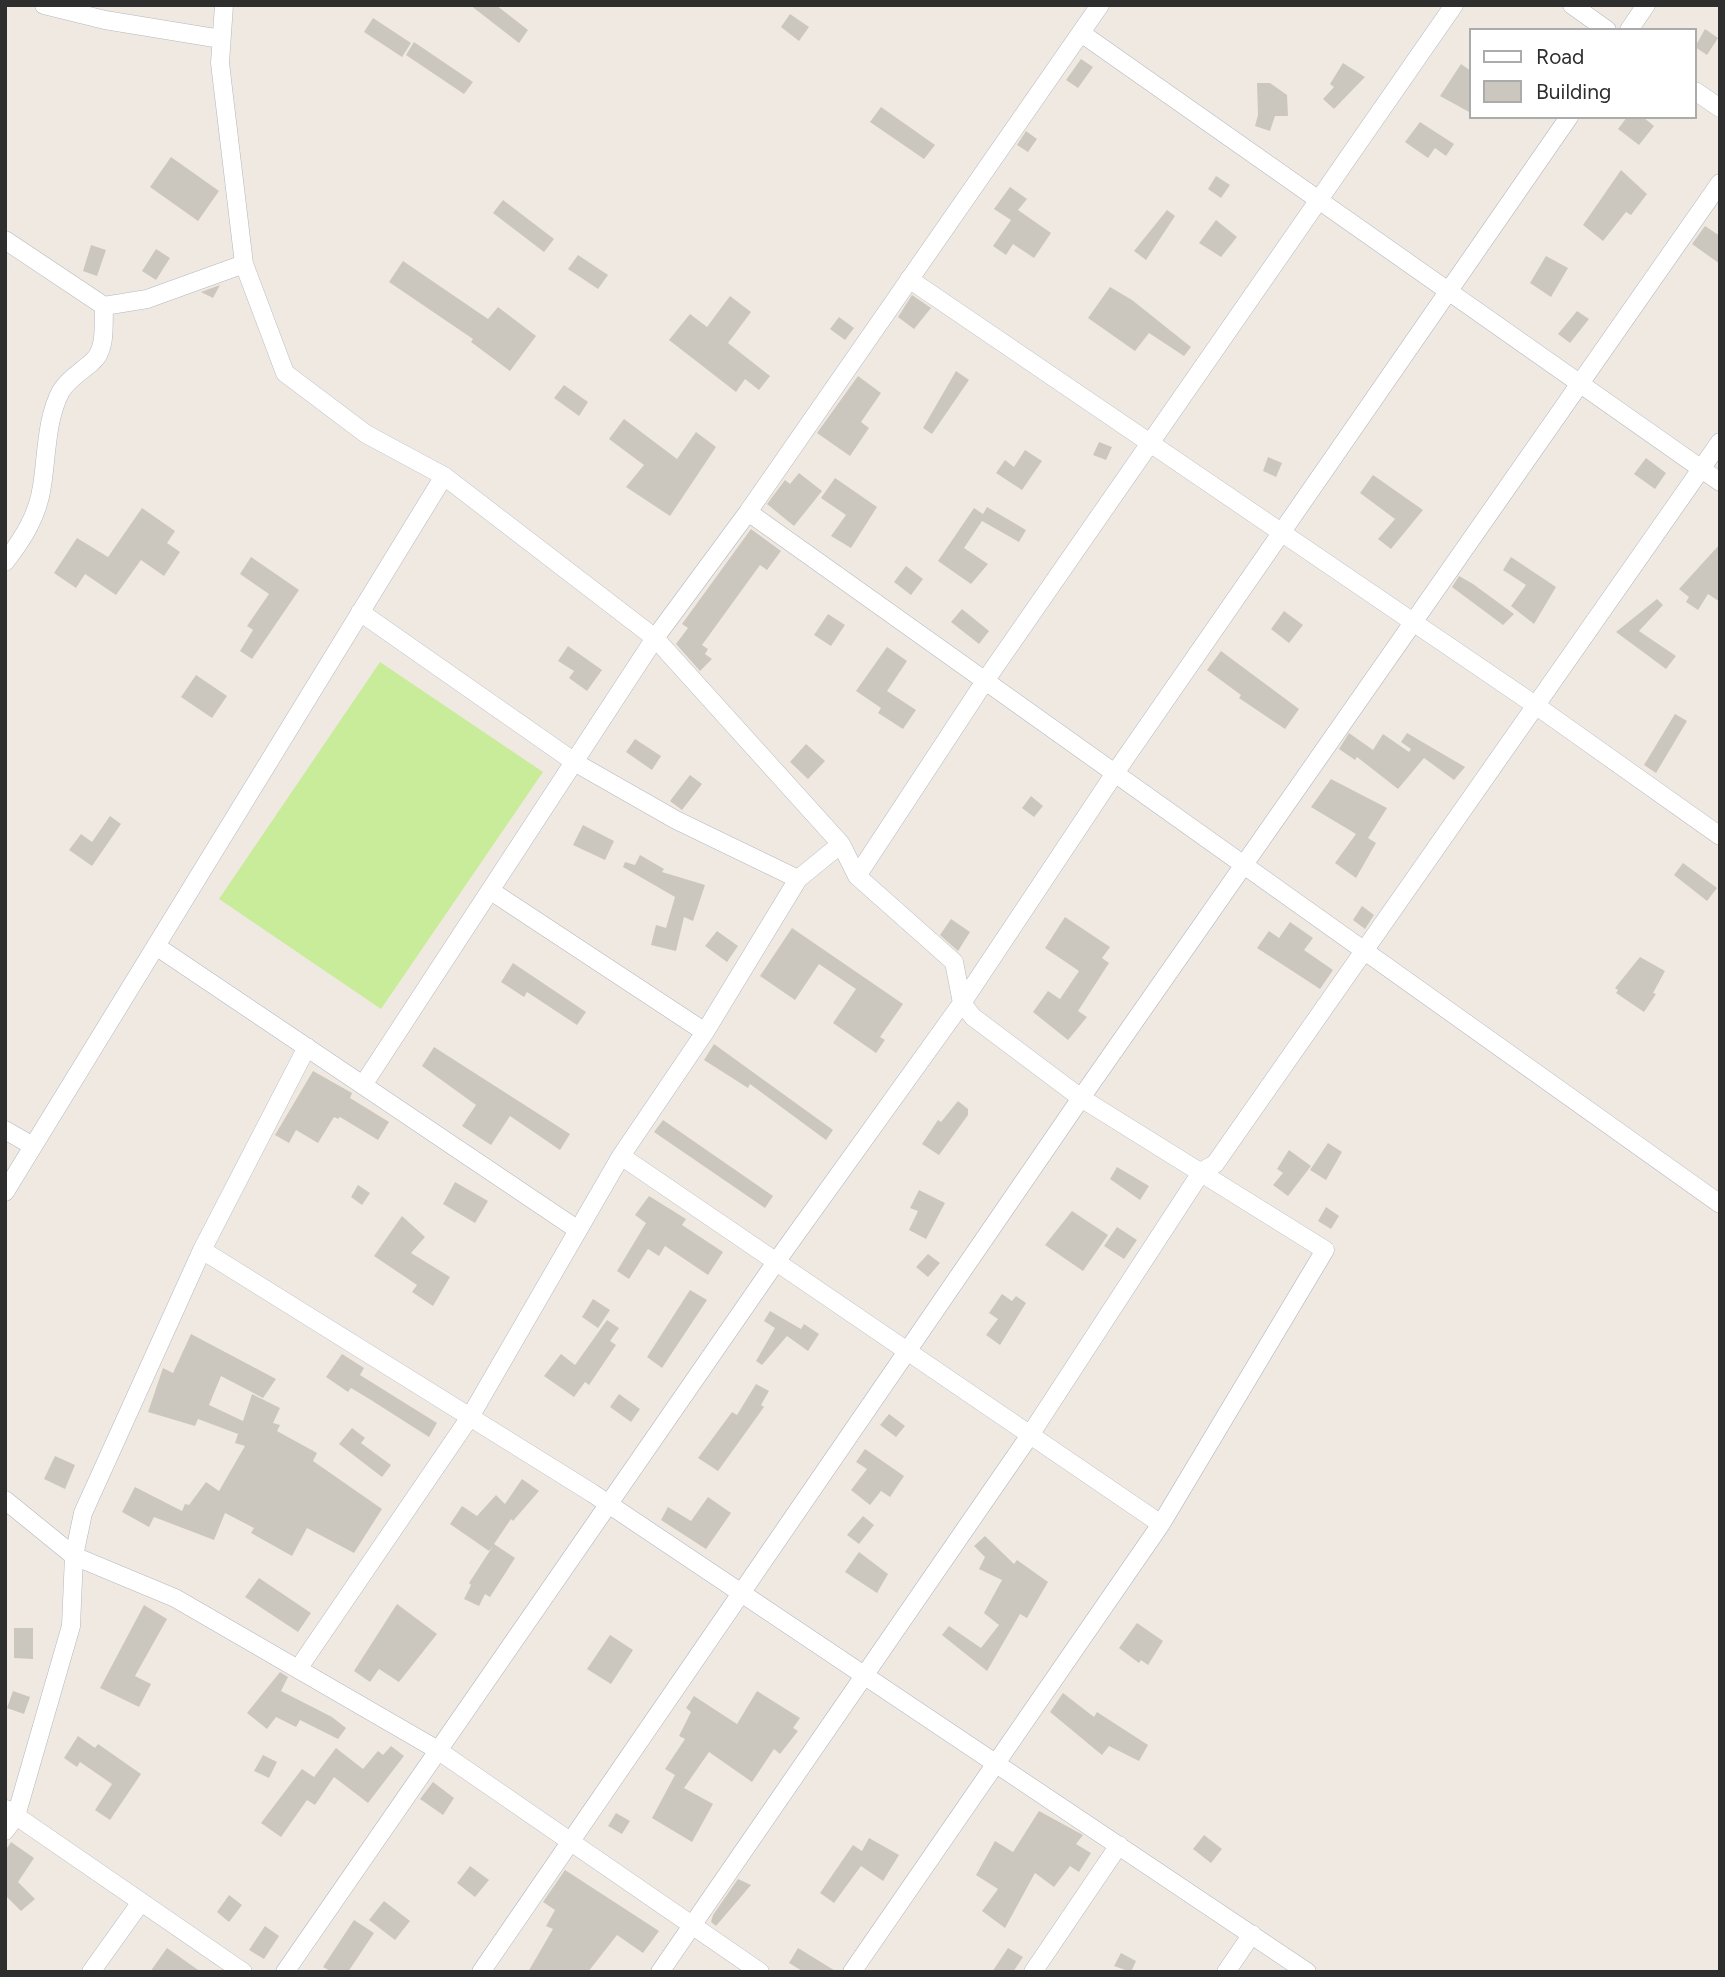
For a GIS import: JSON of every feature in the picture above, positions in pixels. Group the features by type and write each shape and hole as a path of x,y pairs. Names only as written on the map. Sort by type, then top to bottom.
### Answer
{"street":[{"path":"44,5 105,20 221,39"},
{"path":"224,5 220,63 244,264 285,373 366,434 444,477 655,638 841,844 858,876 954,962 962,1003 972,1017 1081,1098 1325,1250 1161,1524 852,1972"},
{"path":"363,1085 576,763 655,638 748,512 1100,5"},
{"path":"858,876 985,681 1152,445 1454,5"},
{"path":"1572,5 1604,28"},
{"path":"1630,28 1646,5"},
{"path":"1080,33 1720,482"},
{"path":"1697,92 1720,108"},
{"path":"285,1972 436,1749 776,1262 962,1003 1115,773 1568,119"},
{"path":"481,1972 1081,1098 1720,183"},
{"path":"5,240 104,306 147,299 244,264"},
{"path":"909,279 1537,706 1720,836"},
{"path":"5,562 33,521 42,489 50,424 61,392 74,376 95,361 102,345 104,306"},
{"path":"660,1972 1030,1435 1202,1171 1215,1164 1720,442"},
{"path":"5,1192 444,477"},
{"path":"748,512 1720,1204"},
{"path":"360,612 576,763 676,820 797,879"},
{"path":"298,1669 470,1417 621,1156 705,1032 797,879 841,844"},
{"path":"491,891 705,1032"},
{"path":"156,946 578,1230"},
{"path":"5,1831 71,1626 74,1556 83,1513 202,1250 307,1047"},
{"path":"5,1130 33,1146"},
{"path":"621,1156 1161,1524"},
{"path":"202,1250 607,1504 1307,1972"},
{"path":"5,1500 74,1556 175,1598 436,1749 761,1972"},
{"path":"10,1812 243,1972"},
{"path":"1033,1972 1119,1845"},
{"path":"92,1972 141,1902"},
{"path":"1226,1972 1252,1934"}],"green space":[{"path":"380,662 543,772 381,1009 219,899"}],"building":[{"path":"470,5 496,5 528,30 519,43"},
{"path":"790,14 809,27 799,41 781,27"},
{"path":"373,18 411,43 402,57 364,32"},
{"path":"1705,29 1718,38 1707,55 1697,48"},
{"path":"414,42 473,82 464,94 406,55"},
{"path":"1081,59 1093,67 1078,88 1066,80"},
{"path":"1343,63 1365,77 1334,109 1323,99 1334,87 1330,84"},
{"path":"1461,64 1470,70 1470,112 1440,96"},
{"path":"1257,83 1270,83 1287,95 1288,116 1275,116 1270,131 1255,126 1258,115"},
{"path":"881,107 935,145 924,159 870,122"},
{"path":"1626,119 1645,119 1654,126 1639,145 1618,129"},
{"path":"1420,122 1454,144 1446,156 1435,148 1428,158 1405,142"},
{"path":"1026,131 1037,139 1028,152 1017,145"},
{"path":"171,157 219,191 198,221 150,187"},
{"path":"1621,170 1647,194 1631,215 1626,212 1603,241 1583,225"},
{"path":"1216,176 1230,185 1221,198 1208,189"},
{"path":"1010,187 1027,199 1018,210 1051,233 1034,258 1013,244 1006,255 993,246 1011,220 994,209"},
{"path":"503,200 554,239 544,252 493,213"},
{"path":"1167,210 1175,216 1146,260 1134,251"},
{"path":"1216,220 1237,237 1221,257 1199,243"},
{"path":"1705,226 1720,236 1720,264 1692,244"},
{"path":"91,245 106,250 97,276 83,271"},
{"path":"156,249 170,258 156,280 142,271"},
{"path":"578,255 608,275 598,289 568,269"},
{"path":"1546,256 1568,268 1551,297 1530,283"},
{"path":"403,261 488,319 498,307 536,336 510,371 471,342 473,339 389,282"},
{"path":"220,285 213,298 201,292"},
{"path":"1110,287 1132,300 1191,347 1184,356 1149,333 1135,351 1088,318"},
{"path":"912,295 931,308 914,329 898,317"},
{"path":"730,296 751,312 728,343 770,376 759,390 745,379 736,392 669,340 690,314 707,327"},
{"path":"1577,311 1589,319 1570,343 1558,334"},
{"path":"839,317 854,328 845,340 830,329"},
{"path":"956,371 969,380 932,434 923,428"},
{"path":"858,376 881,393 861,422 869,428 850,456 817,433"},
{"path":"564,385 588,402 579,416 554,398"},
{"path":"624,419 677,459 696,432 716,447 670,516 626,487 644,465 609,439"},
{"path":"1099,442 1112,447 1106,460 1093,455"},
{"path":"1025,450 1042,461 1022,490 996,473 1005,460 1014,467"},
{"path":"1268,457 1282,463 1276,477 1263,471"},
{"path":"1646,458 1666,473 1655,489 1634,474"},
{"path":"799,473 822,491 794,526 767,504 785,480 790,484"},
{"path":"1373,475 1423,510 1391,549 1378,539 1395,519 1360,493"},
{"path":"835,478 877,507 851,548 831,536 846,515 821,498"},
{"path":"987,507 1026,530 1019,542 982,521 964,548 988,564 971,584 938,561 974,508 983,514"},
{"path":"142,508 175,531 167,543 180,552 164,576 141,560 116,595 85,574 76,588 54,573 77,538 108,557"},
{"path":"751,529 781,551 767,570 760,565 702,645 708,649 705,654 712,659 700,671 676,644 688,628 682,624"},
{"path":"1720,544 1720,602 1708,594 1698,610 1686,602 1689,597 1679,589"},
{"path":"251,557 299,590 252,659 240,651 253,630 247,626 269,594 240,574"},
{"path":"1511,557 1556,587 1534,624 1511,606 1526,585 1503,570"},
{"path":"906,566 923,579 911,595 894,582"},
{"path":"1459,576 1514,614 1503,625 1452,587"},
{"path":"1657,599 1663,605 1639,631 1676,656 1666,669 1616,632"},
{"path":"962,609 989,631 979,644 951,622"},
{"path":"1284,611 1303,625 1289,643 1271,629"},
{"path":"828,614 845,625 831,646 814,635"},
{"path":"568,646 602,670 587,691 569,678 574,671 558,661"},
{"path":"887,647 907,661 887,691 916,710 903,729 878,713 881,708 856,691"},
{"path":"1221,651 1299,709 1285,729 1239,698 1241,695 1207,670"},
{"path":"196,675 227,696 212,718 181,697"},
{"path":"1675,714 1687,721 1656,773 1644,765"},
{"path":"1349,733 1373,750 1383,734 1409,752 1411,749 1401,742 1407,733 1465,767 1454,780 1424,758 1398,789 1357,757 1355,760 1339,749"},
{"path":"635,739 661,756 652,770 626,752"},
{"path":"806,744 825,761 808,779 790,762"},
{"path":"690,775 702,784 682,810 670,801"},
{"path":"1331,779 1387,808 1368,838 1376,843 1356,878 1335,863 1356,834 1311,807"},
{"path":"1031,796 1043,806 1034,817 1022,808"},
{"path":"110,816 121,824 92,866 69,850 81,834 92,842"},
{"path":"583,825 614,841 605,860 573,845"},
{"path":"640,855 664,869 662,872 705,885 693,921 684,917 676,951 651,945 656,925 666,928 675,897 623,867 625,862 635,865"},
{"path":"1683,863 1717,888 1707,901 1674,875"},
{"path":"1362,906 1374,915 1365,929 1353,920"},
{"path":"1065,917 1110,947 1102,958 1109,963 1078,1011 1087,1017 1068,1040 1033,1012 1048,991 1060,999 1079,971 1045,948"},
{"path":"951,919 970,932 958,951 940,935"},
{"path":"1290,922 1313,938 1304,950 1333,970 1320,989 1257,948 1269,931 1279,938"},
{"path":"792,928 903,1004 880,1037 885,1040 876,1053 833,1023 856,989 819,964 795,1000 760,976"},
{"path":"717,931 738,946 727,962 705,946"},
{"path":"1640,957 1665,971 1653,993 1656,994 1644,1012 1616,993 1618,990 1615,988"},
{"path":"513,963 586,1012 577,1025 527,992 524,997 501,982"},
{"path":"714,1044 833,1130 826,1140 750,1084 748,1088 704,1060"},
{"path":"434,1047 570,1134 560,1150 510,1116 491,1145 462,1126 476,1105 422,1066"},
{"path":"313,1071 352,1093 350,1098 389,1122 378,1140 340,1117 334,1117 318,1143 296,1130 289,1143 275,1135"},
{"path":"958,1101 968,1109 968,1115 939,1155 922,1144 938,1120 941,1122"},
{"path":"663,1120 773,1196 765,1208 654,1132"},
{"path":"1328,1143 1342,1152 1326,1180 1310,1170"},
{"path":"1289,1150 1311,1166 1288,1196 1273,1185 1283,1173 1277,1169"},
{"path":"1117,1167 1149,1186 1140,1200 1110,1179"},
{"path":"455,1182 488,1201 475,1223 443,1204"},
{"path":"358,1185 370,1193 362,1205 351,1197"},
{"path":"919,1190 945,1203 926,1239 909,1230 918,1211 910,1208"},
{"path":"649,1196 686,1219 682,1225 723,1252 708,1275 665,1246 659,1256 648,1249 629,1279 617,1271 646,1223 635,1215"},
{"path":"1326,1207 1339,1216 1331,1229 1318,1221"},
{"path":"1072,1211 1108,1235 1083,1271 1045,1245"},
{"path":"402,1216 425,1237 411,1253 450,1277 433,1306 412,1292 417,1285 374,1256"},
{"path":"1117,1227 1137,1240 1124,1259 1104,1246"},
{"path":"928,1254 940,1263 928,1277 916,1267"},
{"path":"690,1290 707,1300 662,1368 647,1357"},
{"path":"1002,1294 1012,1301 1016,1296 1026,1303 1000,1345 986,1335 998,1319 989,1313"},
{"path":"593,1299 610,1310 598,1328 582,1317"},
{"path":"770,1311 801,1329 804,1324 819,1334 808,1351 787,1336 762,1365 756,1361 775,1328 764,1321"},
{"path":"607,1320 619,1328 610,1341 616,1345 589,1385 585,1382 574,1397 544,1376 561,1354 575,1365"},
{"path":"191,1334 276,1379 263,1398 221,1376 209,1405 243,1421 252,1394 280,1408 273,1423 280,1425 277,1431 317,1453 313,1461 382,1509 354,1553 307,1528 292,1556 251,1533 254,1528 225,1513 214,1540 154,1517 149,1527 122,1512 135,1487 182,1511 185,1504 189,1505 206,1482 219,1491 245,1446 235,1443 238,1434 198,1419 195,1426 148,1412 163,1368 173,1373"},
{"path":"342,1354 364,1368 360,1375 437,1423 429,1437 351,1388 348,1392 326,1377"},
{"path":"756,1384 769,1391 761,1405 764,1407 718,1471 698,1458 732,1412 737,1415"},
{"path":"619,1394 640,1409 631,1422 610,1407"},
{"path":"889,1414 905,1426 896,1437 880,1425"},
{"path":"352,1428 365,1438 361,1443 391,1465 382,1477 339,1444"},
{"path":"865,1449 904,1476 890,1497 881,1491 870,1505 851,1490 867,1469 856,1462"},
{"path":"55,1456 75,1465 65,1489 44,1479"},
{"path":"522,1479 539,1491 513,1521 511,1519 494,1544 515,1558 490,1597 485,1594 479,1606 464,1599 471,1585 469,1583 493,1546 489,1551 450,1524 462,1506 477,1516 496,1495 505,1504"},
{"path":"708,1497 731,1513 706,1549 661,1520 668,1507 691,1521"},
{"path":"863,1516 874,1525 859,1544 847,1535"},
{"path":"985,1536 1014,1564 1017,1560 1048,1582 1027,1618 1020,1614 987,1671 942,1635 949,1626 981,1648 999,1625 984,1613 1002,1580 979,1569 985,1557 974,1546"},
{"path":"859,1552 888,1574 877,1593 845,1572"},
{"path":"259,1578 311,1613 298,1632 245,1597"},
{"path":"397,1604 437,1634 399,1682 379,1669 370,1682 354,1671"},
{"path":"144,1605 167,1619 135,1676 151,1684 139,1707 100,1688"},
{"path":"1137,1623 1163,1641 1148,1665 1141,1660 1139,1663 1119,1648"},
{"path":"14,1628 33,1628 33,1659 14,1658"},
{"path":"610,1635 633,1650 611,1684 587,1669"},
{"path":"280,1672 288,1677 281,1691 332,1717 346,1728 338,1739 300,1720 296,1727 276,1717 267,1729 247,1713"},
{"path":"13,1691 30,1697 24,1714 7,1708"},
{"path":"757,1691 800,1718 793,1728 798,1731 780,1754 774,1749 752,1782 709,1752 684,1788 713,1804 692,1842 652,1818 675,1775 665,1769 685,1739 679,1736 691,1712 686,1708 694,1696 737,1724"},
{"path":"1063,1693 1094,1717 1097,1712 1148,1745 1139,1761 1109,1746 1102,1755 1050,1712"},
{"path":"78,1736 95,1748 98,1744 141,1774 110,1820 95,1810 112,1784 80,1762 77,1767 64,1758"},
{"path":"391,1746 404,1756 368,1803 334,1777 315,1805 307,1800 281,1837 261,1823 302,1769 314,1777 336,1748 363,1769 378,1751 383,1755"},
{"path":"263,1755 277,1762 269,1778 254,1771"},
{"path":"433,1782 454,1798 443,1815 420,1799"},
{"path":"1039,1811 1083,1835 1076,1844 1091,1853 1079,1872 1070,1866 1054,1887 1035,1873 1005,1928 982,1911 998,1889 976,1875 995,1841 1013,1852"},
{"path":"616,1813 630,1821 622,1834 608,1826"},
{"path":"1204,1835 1222,1849 1211,1863 1193,1849"},
{"path":"869,1838 899,1855 883,1881 861,1866 834,1903 820,1893 853,1845 862,1851"},
{"path":"11,1842 34,1858 18,1882 35,1899 21,1911 7,1897 5,1901 5,1851"},
{"path":"470,1866 489,1880 475,1897 457,1883"},
{"path":"565,1870 659,1931 643,1953 617,1935 588,1972 528,1972 553,1929 546,1926 555,1910 543,1902"},
{"path":"738,1879 751,1885 716,1926 711,1922 713,1915"},
{"path":"229,1895 242,1905 229,1922 217,1912"},
{"path":"384,1901 410,1921 395,1940 369,1920"},
{"path":"354,1920 374,1933 348,1972 332,1972 323,1967"},
{"path":"265,1926 279,1936 264,1959 249,1950"},
{"path":"167,1948 201,1972 150,1972"},
{"path":"798,1948 837,1972 804,1972 789,1963"},
{"path":"1008,1948 1023,1957 1013,1972 992,1972"},
{"path":"1121,1953 1136,1961 1131,1972 1114,1966"}]}
